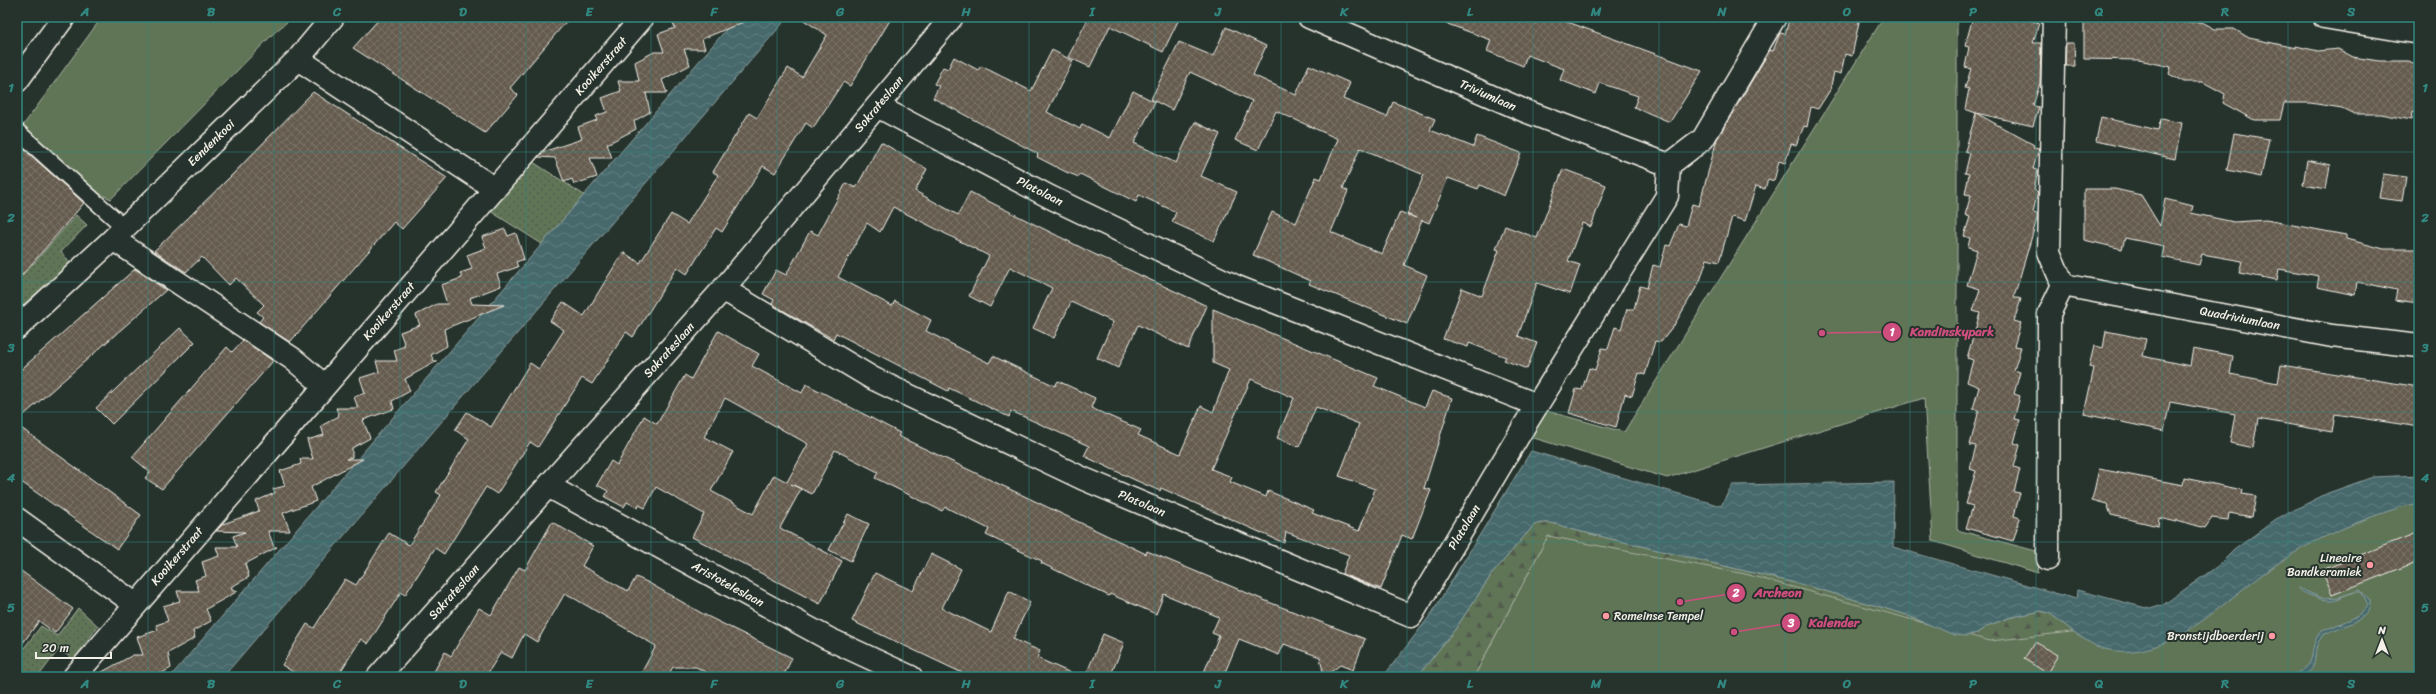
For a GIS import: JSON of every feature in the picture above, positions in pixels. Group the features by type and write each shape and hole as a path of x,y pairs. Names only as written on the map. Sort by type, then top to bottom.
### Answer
{"street":[{"path":"17,81 64,17"},
{"name":"Eendenkooi","path":"17,328 119,233 298,59 333,17"},
{"name":"Kooikerstraat","path":"74,677 135,604 643,17"},
{"name":"Sokrateslaan","path":"378,677 723,289 952,17"},
{"name":"Triviumlaan","path":"1309,17 1525,112 1669,165"},
{"path":"1537,405 1667,196 1669,165 1703,139 1775,17"},
{"path":"2048,560 2049,314 2063,284 2049,252 2054,17"},
{"path":"2324,17 2419,33"},
{"path":"298,59 495,189"},
{"name":"Platolaan","path":"723,289 879,382 1084,479 1411,616 1537,405 1238,287 1050,196 877,106"},
{"path":"119,233 293,359 325,386"},
{"name":"Quadriviumlaan","path":"2063,284 2332,336 2419,346"},
{"name":"Aristoteleslaan","path":"548,486 827,638 911,677"},
{"path":"17,519 135,604"}],"lane":[{"path":"17,131 119,233"}],"green space":[{"path":"102,17 293,17 275,32 111,199 100,194 22,127"},
{"path":"1884,17 1957,17 1957,530 2040,552 2038,573 1933,541 1924,398 1667,478 1527,436 1543,410 1624,432"},
{"path":"2379,17 2419,17 2419,24"},
{"path":"533,162 584,195 542,244 490,211"},
{"path":"76,215 87,225 61,252 71,264 17,310 17,272 27,260 33,264"},
{"path":"2419,494 2419,677 1474,677 1548,536 1745,574 1990,641 2089,630 2145,631 2267,544"},
{"path":"2419,503 2419,530 2321,567 2309,580 2307,590 2298,588 2305,594 2305,601 2325,630 2319,634 2316,640 2313,656 2309,664 2301,671 2288,675 2268,677 2293,658 2269,606 2234,626 2210,651 2204,653 2201,658 2199,677 1929,677 1928,674 1773,624 1736,595 1598,567 1558,556 1548,536 1474,677 1417,677 1456,628 1492,574 1534,525 1544,523 1557,524 1570,529 1808,586 1904,614 1954,635 1967,636 1977,633 1987,626 2008,618 2041,611 2049,613 2097,647 2126,651 2147,648 2167,641 2186,631 2205,619 2270,569 2314,542 2366,519"},
{"path":"78,608 98,626 74,660 59,649 38,677 17,677 17,657 41,626 57,636"}],"water":[{"path":"737,17 788,17 223,677 170,677"},
{"path":"1531,451 1721,506 1732,485 1894,482 1893,547 2076,599 2077,590 2150,609 2163,605 2219,565 2234,550 2276,519 2328,493 2373,477 2419,475 2419,503 2366,519 2314,542 2270,569 2205,619 2186,631 2167,641 2147,648 2127,651 2098,647 2049,613 2041,611 2008,618 1987,626 1977,633 1967,636 1954,635 1904,614 1808,586 1570,529 1557,524 1544,523 1534,525 1492,574 1456,628 1417,677 1383,677 1432,613"},
{"path":"2298,588 2322,598 2339,597 2348,594 2334,600 2329,600 2306,594"},
{"path":"2360,590 2370,600 2369,608 2366,614 2360,619 2324,635 2316,648 2314,662 2308,673 2299,676 2286,677 2298,673 2309,664 2313,647 2320,632 2358,616 2367,606 2366,600 2361,592 2348,594"}],"building":[{"path":"381,17 570,17 510,88 518,95 485,133 353,48"},
{"path":"671,17 753,18 702,39 705,49 684,49 690,65 662,80 667,93 646,93 650,112 634,121 636,129 607,144 612,158 590,158 597,177 574,184 572,179 564,182 555,158 538,157 543,152 582,139 578,127 597,120 596,116 607,112 602,98 621,91 618,81 639,81 635,62 654,52 664,52 658,34 675,28"},
{"path":"799,17 892,17 850,86 843,82 813,128 806,123 775,173 763,166 722,232 716,228 687,274 677,267 633,337 626,332 592,384 582,378 538,447 530,442 497,494 486,487 444,554 435,548 405,595 401,592 368,644 361,639 337,677 301,677 282,665 307,624 314,628 345,579 356,585 389,533 409,545 441,495 436,492 469,439 455,430 467,412 491,427 530,363 539,369 564,330 550,321 563,302 584,316 623,252 640,263 671,214 687,224 718,175 713,172 749,113 757,118 788,68 802,77 827,35"},
{"path":"1089,17 1180,17 1163,52 1110,26 1090,67 1068,57"},
{"path":"1435,17 1554,17 1702,71 1670,122 1634,107 1638,96 1600,83 1596,94 1560,80 1564,69 1527,55 1523,66 1487,51 1491,40 1434,19"},
{"path":"1790,17 1806,20 1807,17 1860,17 1852,56 1845,54 1841,74 1834,72 1830,90 1818,109 1811,107 1807,127 1804,126 1796,145 1791,144 1785,163 1779,161 1774,181 1768,179 1765,189 1756,186 1745,221 1732,217 1719,262 1707,259 1700,281 1673,327 1661,342 1655,341 1645,375 1639,373 1632,396 1625,394 1616,427 1569,413 1576,389 1582,390 1589,368 1595,370 1602,348 1608,349 1615,327 1621,329 1627,309 1634,309 1640,286 1647,288 1653,265 1660,267 1666,245 1670,246 1679,224 1686,226 1692,204 1699,206 1717,139 1770,50 1773,51 1780,33 1785,34"},
{"path":"1973,17 2020,17 2039,23 2033,43 2041,43 2040,83 2033,106 2039,107 2033,126 1976,113 1965,109 1969,89 1965,88 1971,69 1965,67 1969,47 1965,46"},
{"path":"2084,17 2176,17 2182,22 2202,22 2215,29 2234,29 2249,38 2296,48 2296,46 2318,51 2338,49 2353,57 2379,61 2409,61 2419,66 2419,114 2412,112 2411,120 2380,114 2354,114 2342,108 2310,103 2284,103 2280,120 2254,120 2223,103 2225,94 2203,82 2184,82 2169,74 2171,67 2139,60 2084,59"},
{"path":"1226,27 1266,46 1253,75 1296,95 1309,65 1350,83 1343,99 1387,117 1393,102 1435,119 1430,130 1473,147 1477,136 1521,153 1504,196 1480,185 1478,189 1448,178 1429,223 1422,220 1404,265 1427,275 1407,324 1309,284 1311,281 1253,255 1272,212 1296,223 1316,177 1321,179 1338,139 1276,111 1258,150 1235,140 1252,101 1190,72 1172,110 1151,99 1179,42 1213,56","holes":["1360,148 1424,175 1407,214 1416,218 1400,212 1382,254 1331,232 1348,191 1343,188"]},
{"path":"2066,43 2074,43 2075,66 2065,66"},
{"path":"1052,50 1073,61 1047,112 1080,129 1082,124 1110,138 1133,91 1155,102 1134,143 1176,163 1195,122 1220,134 1201,176 1237,192 1214,241 1172,222 1176,212 1139,195 1136,202 1080,174 1079,177 1066,172 1037,157 1038,154 933,98 939,86 934,84 943,67 948,69 954,57 978,70 981,66 1031,91"},
{"path":"313,92 447,178 402,229 394,222 290,342 259,322 263,317 257,312 264,305 236,278 229,285 202,257 186,272 154,251 230,177"},
{"path":"1976,113 2034,145 2033,148 2039,149 2033,169 2038,170 2034,190 2038,192 2033,212 2037,213 2037,219 2014,297 2021,299 2014,321 2021,323 2014,346 2021,347 2014,370 2020,372 2014,394 2020,396 2014,419 2020,420 2014,443 2020,445 2014,467 2020,469 2014,492 2020,493 2014,516 2020,518 2013,541 1966,528 1973,506 1966,504 1976,471 1970,469 1976,446 1970,445 1979,410 1973,409 1979,387 1967,382 1973,360 1967,358 1980,313 1973,311 1980,289 1967,285 1977,250 1968,247 1970,238 1964,236 1970,217 1965,215 1971,195 1965,194 1969,174 1965,173 1970,153 1965,151"},
{"path":"2101,117 2158,130 2161,119 2182,123 2175,159 2096,141"},
{"path":"2234,133 2269,139 2261,177 2227,170"},
{"path":"881,142 927,169 915,191 958,215 970,192 1094,254 1207,306 1188,349 1138,325 1118,368 1097,358 1113,322 1071,302 1054,338 1033,328 1052,288 1010,267 990,307 969,296 989,256 893,207 880,232 867,223 838,277 892,306 895,301 931,320 926,331 989,363 993,356 1055,386 1058,381 1095,398 1091,408 1141,430 1138,435 1180,454 1201,406 1213,412 1229,370 1213,363 1213,309 1378,378 1374,386 1425,407 1432,391 1452,398 1424,488 1431,490 1412,539 1402,535 1381,589 1342,574 1349,555 1286,532 1284,543 1161,488 1160,491 1084,456 1089,446 1011,411 1009,417 949,388 948,391 836,333 833,339 772,304 774,300 763,294 776,270 786,275 810,231 818,235 846,183 856,188","holes":["1251,379 1294,398 1277,438 1299,447 1316,407 1359,424 1339,476 1375,489 1359,531 1312,513 1314,510 1268,491 1266,497 1230,482 1232,477 1211,469"]},
{"path":"17,143 84,203 17,281"},
{"path":"2307,160 2330,165 2326,189 2303,185"},
{"path":"1563,169 1606,185 1591,227 1582,223 1568,261 1580,265 1570,294 1537,283 1518,336 1537,343 1527,369 1504,360 1506,357 1469,343 1468,347 1443,339 1462,288 1482,296 1499,250 1496,249 1505,226 1537,238"},
{"path":"2383,174 2406,177 2402,201 2379,198"},
{"path":"2084,189 2115,189 2141,195 2160,226 2165,199 2193,206 2191,213 2234,222 2266,220 2346,235 2346,239 2384,249 2419,249 2419,303 2395,300 2397,290 2357,282 2355,295 2317,287 2319,276 2279,269 2277,280 2239,273 2242,261 2202,254 2199,265 2162,257 2164,246 2125,238 2122,249 2084,240"},
{"path":"505,229 508,236 516,233 524,259 516,262 518,267 497,274 501,286 470,298 472,304 504,305 444,329 447,346 431,355 434,361 437,361 405,379 410,391 392,401 394,409 363,420 370,438 352,448 352,457 346,459 363,459 311,487 316,501 283,513 290,531 268,531 274,547 277,547 245,564 249,577 231,587 233,591 238,591 206,609 211,621 193,631 195,638 168,653 171,668 155,677 93,677 133,655 143,655 137,637 158,630 156,625 168,621 163,606 180,601 177,591 199,591 195,580 206,576 202,562 219,556 216,547 237,547 233,536 245,532 216,531 223,524 259,511 256,501 275,493 273,489 285,486 280,471 301,464 300,459 313,459 307,440 324,435 321,426 339,416 336,408 358,408 354,397 365,393 360,378 379,372 376,361 397,361 394,350 405,346 400,332 420,325 416,315 437,304 447,304 441,285 462,278 460,273 472,269 467,255 486,248 482,237"},
{"path":"135,269 166,290 17,421 17,373"},
{"path":"180,328 195,342 112,424 96,408"},
{"path":"718,331 759,354 752,366 802,393 806,384 900,433 898,436 1146,554 1147,551 1271,603 1365,639 1353,670 1340,665 1324,677 1320,657 1284,644 1279,655 1239,639 1223,677 1202,677 1219,636 1212,633 1219,617 1164,594 1156,614 1110,594 1109,596 1041,563 1042,561 986,535 989,529 945,507 942,511 875,478 878,472 835,450 812,494 791,484 801,489 780,528 842,561 820,604 692,537 704,514 656,487 645,508 639,505 638,508 627,502 624,507 605,497 608,491 597,485 611,461 617,465 644,416 657,424 685,375 691,379","holes":["725,398 808,444 787,482 774,475 753,514 711,491 733,452 704,437"]},
{"path":"2106,331 2146,339 2142,356 2190,366 2193,348 2233,356 2230,374 2278,383 2281,365 2419,387 2419,427 2335,414 2332,432 2258,419 2253,448 2230,443 2235,414 2170,402 2164,431 2084,414 2094,368 2089,367 2094,346 2103,348"},
{"path":"243,340 273,361 162,489 145,478 150,472 132,457 227,347 232,352"},
{"path":"17,425 141,515 117,549 17,479"},
{"path":"2099,469 2183,485 2184,478 2243,490 2242,494 2256,496 2252,517 2229,513 2228,520 2212,518 2205,528 2177,520 2177,522 2159,518 2158,526 2111,515 2107,504 2092,500"},
{"path":"848,514 869,524 851,561 829,550"},
{"path":"552,522 593,546 582,566 628,591 636,577 703,614 792,658 783,677 715,677 696,667 673,667 667,677 639,677 656,646 565,593 537,642 524,634 512,658 501,652 486,676 488,677 431,677 445,652 451,656 479,608 491,615 519,567 525,570"},
{"name":"Lineaire Bandkeramiek","path":"2419,532 2419,561 2332,595 2322,570"},
{"path":"931,554 961,569 942,608 991,632 1009,591 1030,602 1013,639 1040,651 1037,658 1080,677 971,677 852,621 875,573 913,591"},
{"path":"17,568 73,609 55,633 39,621 17,651"},
{"path":"1103,634 1124,643 1110,677 1085,677"},
{"path":"2035,642 2058,655 2047,673 2024,659"}],"place":[{"name":"Kandinskypark","path":"1822,333"},
{"name":"Lineaire Bandkeramiek","path":"2370,565"},
{"name":"Archeon","path":"1680,602"},
{"name":"Romeinse Tempel","path":"1606,616"},
{"name":"Kalender","path":"1734,632"},
{"name":"Bronstijdboerderij","path":"2272,636"}]}
